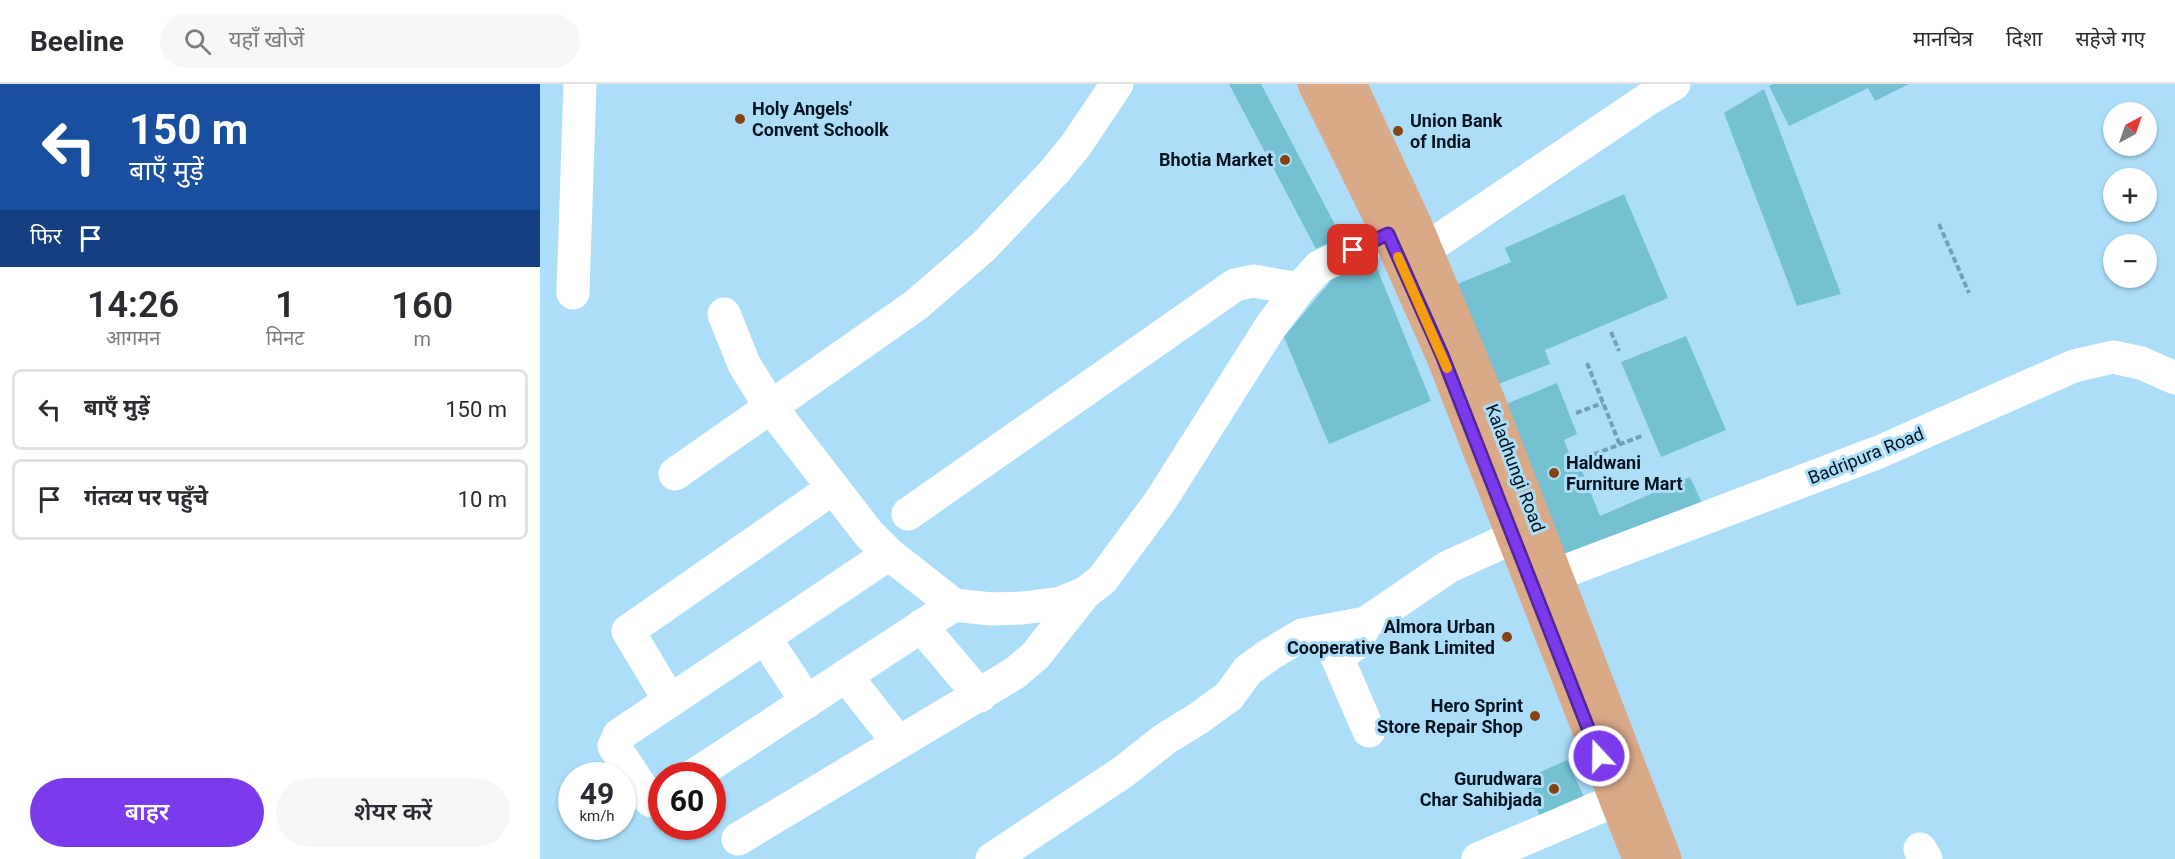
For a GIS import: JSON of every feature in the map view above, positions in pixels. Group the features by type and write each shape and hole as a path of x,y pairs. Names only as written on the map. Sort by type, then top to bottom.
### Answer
{"main road":[{"name":"Kaladhungi Road","path":"1314,84 1388,234 1442,355 1512,537 1543,579"},
{"name":"Kaladhungi Road","path":"1350,84 1426,249 1490,401 1543,579 1627,795 1665,859"},
{"name":"Kaladhungi Road","path":"1627,795 1639,859"}],"street":[{"path":"573,292 580,84"},
{"path":"675,474 916,305 983,247 1076,145 1117,84"},
{"path":"1426,249 1648,99 1674,84"},
{"path":"738,839 1016,674 1035,656 1085,593 1102,580 1159,503 1271,326 1299,289 1319,267 1388,234"},
{"path":"908,514 1235,285 1253,281 1299,289"},
{"path":"723,314 744,364 770,406 833,488 890,554 954,604 991,609 1023,608 1061,603 1085,593"},
{"name":"Badripura Road","path":"1543,579 1879,452 2074,366 2113,357 2141,363 2175,378"},
{"path":"670,701 628,631 833,488"},
{"path":"992,859 1123,772 1165,739 1229,696 1248,670 1269,655 1302,635 1366,622 1448,567 1512,537"},
{"path":"648,797 614,746 619,735 890,554"},
{"path":"715,762 954,604"},
{"path":"1366,622 1356,644 1337,657 1369,731"},
{"path":"921,626 980,696"},
{"path":"765,638 807,702"},
{"path":"846,676 898,742"},
{"path":"1478,859 1627,795"}],"path":[{"path":"1939,225 1969,293"},
{"path":"1611,332 1619,351"},
{"path":"1587,363 1620,445"},
{"path":"1576,413 1603,403"},
{"path":"1577,461 1644,435"}],"building":[{"name":"Bhotia Market","path":"1229,84 1261,84 1341,236 1316,249"},
{"path":"1773,84 1909,84 1875,101 1868,88 1789,126 1769,86"},
{"path":"1764,89 1841,294 1797,306 1724,113"},
{"path":"1624,194 1668,298 1545,350 1550,364 1496,385 1455,285 1511,262 1505,248"},
{"path":"1372,256 1431,401 1329,444 1284,337 1339,271"},
{"path":"1686,336 1726,430 1661,457 1621,362"},
{"name":"Haldwani Furniture Mart","path":"1557,383 1577,434 1564,440 1575,468 1580,466 1600,516 1690,477 1702,503 1559,559 1499,407"},
{"name":"Gurudwara Char Sahibjada","path":"1567,760 1585,799 1541,818 1523,780"}],"slow traffic":[{"path":"1398,257 1447,368"}],"place":[{"name":"Holy Angels' Convent Schoolk","path":"740,119"},
{"name":"Union Bank of India","path":"1398,131"},
{"name":"Bhotia Market","path":"1285,160"},
{"name":"Haldwani Furniture Mart","path":"1554,473"},
{"name":"Almora Urban Cooperative Bank Limited","path":"1507,637"},
{"name":"Hero Sprint Store Repair Shop","path":"1535,716"},
{"name":"Gurudwara Char Sahibjada","path":"1554,789"}],"route":[{"path":"1353,250 1388,234 1442,355 1599,756"}]}
